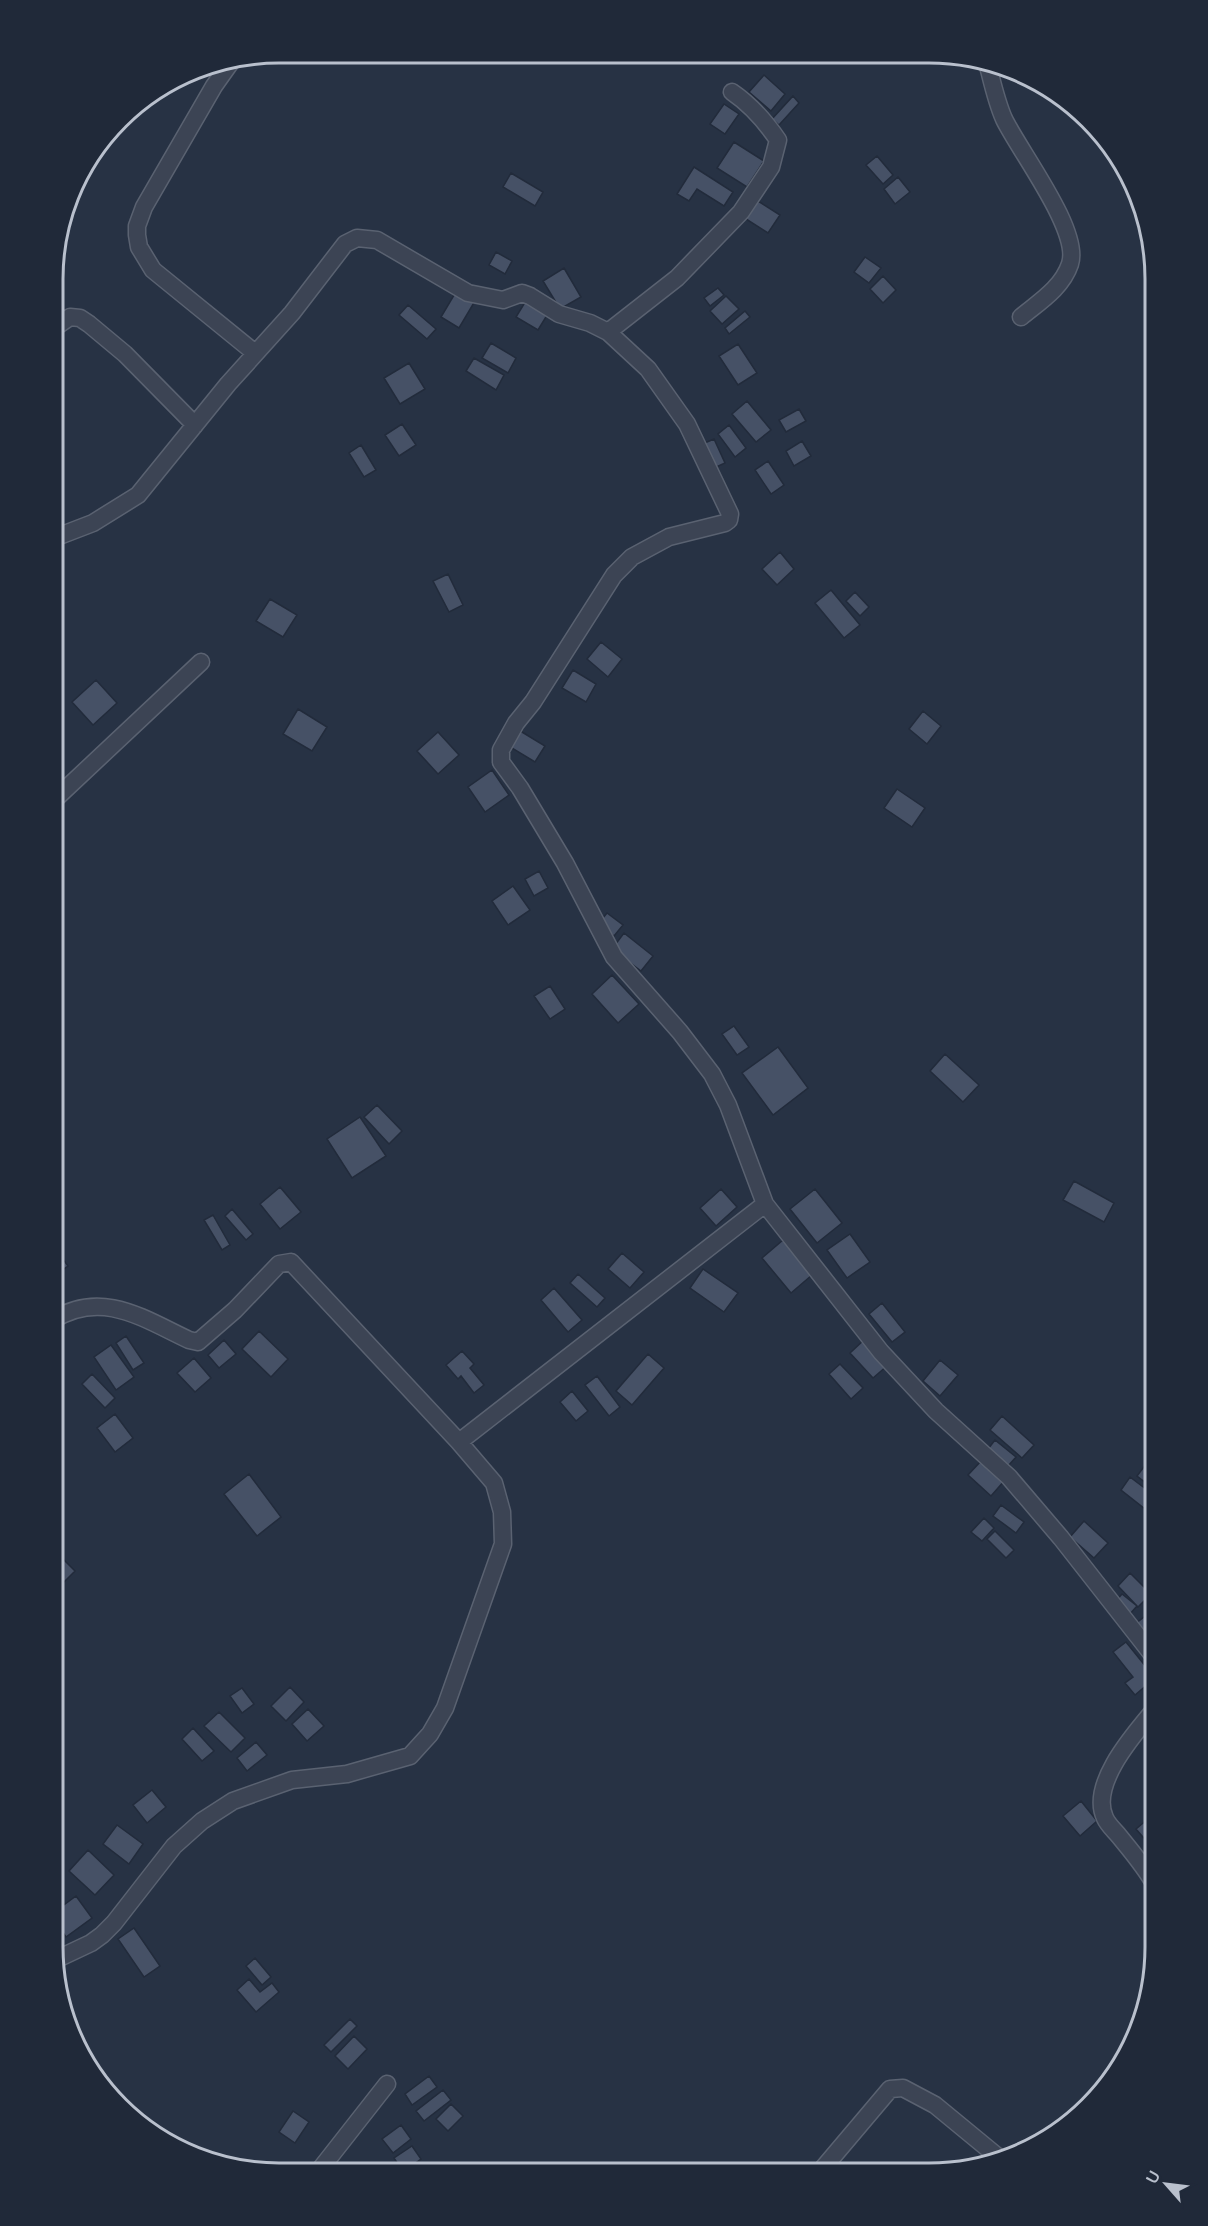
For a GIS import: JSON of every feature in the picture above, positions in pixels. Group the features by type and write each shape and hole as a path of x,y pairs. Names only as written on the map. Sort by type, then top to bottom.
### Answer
{"street":[{"path":"226,69 144,207 137,226 137,235 139,247 153,270 255,353"},
{"path":"990,72 1004,117 1064,223 1072,253 1071,262 1058,286 1021,317"},
{"path":"608,332 677,278 707,249 741,212 771,167 778,140 744,100 732,92"},
{"path":"63,535 93,523 138,495 255,353 292,313 345,244 363,238 377,240 468,293 503,300 522,293 560,314 590,322 608,332 648,369 687,424 730,518 725,523 669,537 632,556 614,574 533,702 516,723 501,750 501,762 520,788 565,863 614,957 680,1032 712,1074 728,1105 765,1204 881,1352 936,1412 995,1463 1016,1486 1071,1551 1145,1645"},
{"path":"63,322 70,317 80,318 89,324 125,354 195,425"},
{"path":"63,792 201,662"},
{"path":"459,1442 765,1204"},
{"path":"63,1316 95,1306 112,1307 128,1311 189,1340 198,1342 235,1310 279,1264 291,1262 495,1483 502,1512 503,1544 445,1708 430,1734 410,1756 347,1774 292,1780 233,1801 202,1821 174,1846 102,1935 63,1956"},
{"path":"1145,1721 1117,1758 1102,1796 1104,1818 1145,1869"},
{"path":"325,2163 387,2084"},
{"path":"827,2163 890,2089 903,2088 935,2105 994,2153"}],"building":[{"path":"764,75 785,94 771,111 749,92"},
{"path":"793,96 799,103 779,125 772,119"},
{"path":"724,104 739,114 725,134 710,124"},
{"path":"734,142 764,161 747,187 717,168"},
{"path":"877,156 893,175 883,184 866,165"},
{"path":"694,167 733,192 724,206 697,189 689,201 677,194"},
{"path":"511,173 543,192 535,206 503,187"},
{"path":"898,177 910,192 895,204 884,189"},
{"path":"758,201 780,215 768,233 746,219"},
{"path":"496,252 512,261 505,274 489,265"},
{"path":"865,257 881,268 869,283 854,272"},
{"path":"564,268 581,297 560,309 543,281"},
{"path":"883,276 896,290 883,303 870,289"},
{"path":"718,288 724,295 710,306 704,298"},
{"path":"457,290 475,301 459,328 441,317"},
{"path":"726,296 739,309 722,324 710,311"},
{"path":"527,299 549,312 538,330 516,317"},
{"path":"408,305 436,329 427,339 399,315"},
{"path":"745,311 750,317 729,334 725,328"},
{"path":"491,343 516,358 508,373 482,358"},
{"path":"738,344 757,373 738,385 719,356"},
{"path":"474,358 504,375 496,390 466,371"},
{"path":"409,363 425,389 400,404 384,378"},
{"path":"747,401 771,430 756,442 732,414"},
{"path":"799,409 806,421 786,432 779,420"},
{"path":"402,424 416,445 399,456 385,435"},
{"path":"729,425 746,448 735,457 718,434"},
{"path":"714,439 725,463 712,469 700,445"},
{"path":"802,441 811,456 794,466 786,451"},
{"path":"361,445 376,470 364,477 349,453"},
{"path":"768,461 784,485 771,494 755,470"},
{"path":"780,552 794,569 777,585 762,569"},
{"path":"448,574 463,605 449,612 433,581"},
{"path":"831,590 860,625 844,638 815,603"},
{"path":"855,592 869,607 860,616 846,601"},
{"path":"270,599 297,615 283,637 256,621"},
{"path":"601,642 622,659 608,677 587,659"},
{"path":"573,670 596,684 586,702 562,688"},
{"path":"96,680 117,703 93,725 72,702"},
{"path":"298,709 327,727 312,751 283,734"},
{"path":"923,711 941,726 927,744 909,729"},
{"path":"517,729 545,746 535,762 507,745"},
{"path":"438,732 459,755 438,774 417,751"},
{"path":"492,770 509,795 485,812 468,787"},
{"path":"897,789 925,808 912,827 884,808"},
{"path":"539,871 548,888 534,896 525,879"},
{"path":"513,886 530,910 508,925 492,901"},
{"path":"607,913 623,925 614,936 598,924"},
{"path":"624,933 653,956 641,971 612,949"},
{"path":"612,975 639,1004 618,1023 592,994"},
{"path":"550,986 565,1009 550,1019 534,996"},
{"path":"734,1026 749,1047 737,1055 722,1034"},
{"path":"778,1047 808,1088 773,1115 742,1073"},
{"path":"945,1054 979,1085 963,1102 930,1071"},
{"path":"377,1105 402,1131 389,1144 364,1117"},
{"path":"360,1117 386,1156 352,1178 327,1139"},
{"path":"1074,1181 1114,1203 1104,1222 1063,1200"},
{"path":"280,1187 301,1212 280,1229 260,1204"},
{"path":"721,1189 737,1207 716,1226 700,1208"},
{"path":"815,1189 842,1223 817,1243 790,1209"},
{"path":"232,1209 253,1234 246,1240 225,1216"},
{"path":"213,1215 230,1245 222,1250 204,1220"},
{"path":"850,1234 870,1262 847,1278 827,1250"},
{"path":"783,1240 812,1275 791,1293 762,1258"},
{"path":"622,1253 644,1272 630,1288 608,1269"},
{"path":"63,1259 68,1266 63,1270"},
{"path":"703,1269 738,1293 724,1312 690,1288"},
{"path":"578,1274 605,1298 597,1307 570,1283"},
{"path":"554,1288 582,1320 568,1332 541,1300"},
{"path":"882,1303 905,1332 892,1342 869,1314"},
{"path":"259,1331 288,1359 271,1377 242,1349"},
{"path":"126,1336 144,1363 133,1370 116,1343"},
{"path":"865,1339 888,1365 873,1378 850,1353"},
{"path":"224,1340 236,1354 219,1368 208,1355"},
{"path":"111,1345 134,1377 116,1390 94,1357"},
{"path":"462,1351 474,1364 470,1368 484,1385 474,1393 461,1376 458,1379 446,1365"},
{"path":"648,1354 664,1368 632,1405 616,1391"},
{"path":"194,1358 211,1378 195,1392 177,1373"},
{"path":"940,1360 958,1375 940,1396 923,1381"},
{"path":"840,1364 863,1388 851,1399 829,1374"},
{"path":"92,1374 115,1398 105,1408 82,1384"},
{"path":"597,1376 620,1407 609,1416 585,1385"},
{"path":"572,1391 588,1411 576,1421 560,1402"},
{"path":"115,1414 133,1438 115,1452 97,1428"},
{"path":"1002,1416 1034,1445 1022,1458 990,1430"},
{"path":"995,1440 1016,1457 1008,1466 988,1449"},
{"path":"982,1460 1005,1480 991,1496 968,1475"},
{"path":"1145,1465 1145,1482 1137,1476"},
{"path":"249,1474 281,1517 257,1536 224,1494"},
{"path":"1130,1477 1145,1488 1145,1509 1121,1490"},
{"path":"1001,1505 1024,1522 1016,1533 993,1516"},
{"path":"984,1518 994,1528 982,1541 971,1532"},
{"path":"1084,1521 1108,1543 1094,1558 1070,1537"},
{"path":"995,1531 1014,1550 1006,1558 987,1539"},
{"path":"63,1559 75,1571 63,1583"},
{"path":"1130,1573 1145,1588 1145,1600 1138,1607 1118,1586"},
{"path":"1122,1594 1137,1606 1129,1615 1115,1602"},
{"path":"1145,1616 1145,1637 1135,1624"},
{"path":"1126,1642 1145,1666 1145,1686 1135,1695 1125,1683 1133,1677 1113,1652"},
{"path":"290,1687 304,1702 286,1721 271,1706"},
{"path":"242,1688 254,1704 242,1713 230,1696"},
{"path":"308,1709 324,1726 307,1741 292,1724"},
{"path":"219,1712 245,1738 231,1752 204,1726"},
{"path":"193,1728 214,1751 202,1761 182,1739"},
{"path":"256,1742 267,1755 247,1771 237,1758"},
{"path":"152,1790 166,1807 147,1823 133,1805"},
{"path":"1081,1801 1097,1821 1080,1836 1063,1816"},
{"path":"1145,1821 1145,1839 1136,1829"},
{"path":"117,1825 143,1844 129,1864 103,1844"},
{"path":"88,1850 114,1875 95,1895 69,1871"},
{"path":"76,1896 92,1918 66,1937 63,1933 63,1906"},
{"path":"134,1928 160,1966 144,1977 118,1939"},
{"path":"255,1958 271,1977 262,1985 246,1966"},
{"path":"249,1979 260,1992 272,1983 279,1992 256,2012 237,1990"},
{"path":"350,2019 357,2026 331,2052 324,2045"},
{"path":"354,2036 367,2049 348,2069 335,2056"},
{"path":"429,2076 437,2087 412,2105 405,2094"},
{"path":"443,2090 451,2100 424,2121 416,2111"},
{"path":"451,2104 463,2116 448,2131 436,2119"},
{"path":"293,2111 309,2122 295,2143 279,2132"},
{"path":"401,2125 411,2139 393,2153 382,2139"},
{"path":"412,2146 421,2159 415,2163 397,2163 394,2158"}]}
